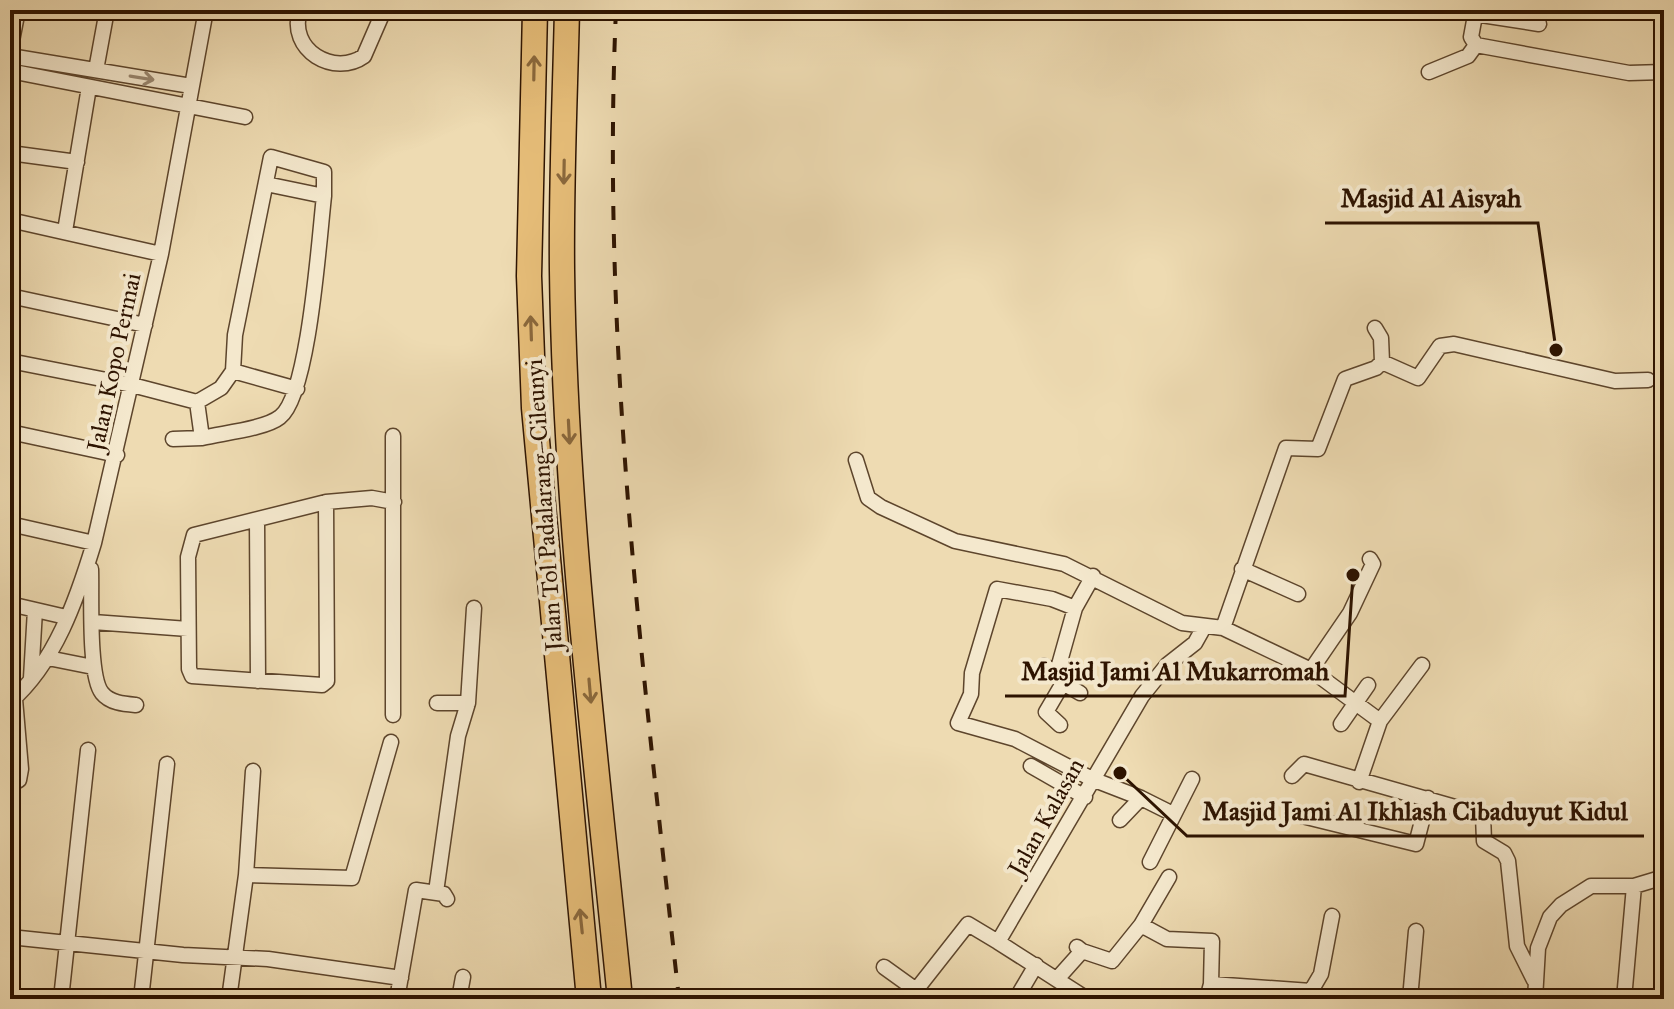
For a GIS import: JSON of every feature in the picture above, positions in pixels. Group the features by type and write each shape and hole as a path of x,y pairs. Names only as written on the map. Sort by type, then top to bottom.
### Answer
{"highway":[{"name":"Jalan Tol Padalarang–Cileunyi","path":"535,10 529,276 534,408 589,999"},
{"name":"Jalan Tol Padalarang–Cileunyi","path":"567,10 562,270 567,404 575,530 620,999"}],"street":[{"path":"18,10 10,54 96,70 190,95 245,117"},
{"path":"96,70 107,10"},
{"name":"Jalan Kopo Permai","path":"12,700 48,658 92,550 117,455 161,254 206,10"},
{"path":"300,10 295,30 301,43 320,57 347,64 364,56 384,10"},
{"path":"1539,24 1476,12 1471,37 1476,45 1629,73 1664,72"},
{"path":"1429,72 1468,56 1476,45"},
{"path":"10,71 89,87 190,95"},
{"path":"65,231 89,87"},
{"path":"10,153 77,162"},
{"path":"10,361 132,385 197,402 221,388 233,371 235,335 271,157 324,172 324,196 297,389 288,409 273,421 202,438 173,439"},
{"path":"266,184 324,196"},
{"path":"10,220 161,254"},
{"path":"10,296 145,325"},
{"path":"1223,628 1286,448 1318,449 1340,385 1345,379 1376,368 1382,362 1381,338 1375,328"},
{"path":"1382,362 1418,378 1440,346 1454,344 1615,381 1648,380"},
{"path":"233,371 297,389"},
{"path":"197,402 202,438"},
{"path":"10,432 117,455"},
{"path":"393,436 393,715"},
{"path":"856,460 868,498 881,507 955,541 1064,564 1182,623 1203,630 1223,628 1311,670 1357,701 1380,721"},
{"path":"326,502 327,681 322,685 192,676 189,669 188,557 194,535 326,502 372,498 394,502"},
{"path":"257,520 258,681"},
{"path":"10,524 92,550 93,667 102,694 122,704 136,705"},
{"path":"1311,670 1359,596 1373,564 1370,559"},
{"path":"1242,569 1298,594"},
{"path":"1060,725 1046,712 1075,608 1093,576"},
{"path":"1075,608 1052,599 998,588 972,673 971,694 958,723 1015,739 1092,779 1173,814"},
{"path":"10,604 66,617"},
{"path":"397,999 416,890 441,895 458,736 468,703 474,608"},
{"path":"31,678 35,610"},
{"path":"93,622 188,629"},
{"name":"Jalan Kalasan","path":"998,942 1142,696 1167,665 1203,630"},
{"path":"48,658 93,667"},
{"path":"1359,782 1380,721 1422,665"},
{"path":"1055,674 1080,693"},
{"path":"1341,724 1368,685"},
{"path":"10,785 21,774 12,700"},
{"path":"437,703 468,703"},
{"path":"246,875 352,878 391,742"},
{"path":"61,999 88,750"},
{"path":"141,999 167,764"},
{"path":"1292,776 1304,764 1359,782 1428,798 1485,818 1484,841 1504,853 1508,861 1517,946 1534,980"},
{"path":"1031,766 1085,797"},
{"path":"229,999 246,875 253,771"},
{"path":"1150,862 1192,779"},
{"path":"1120,820 1141,798"},
{"path":"1294,814 1416,844 1428,798"},
{"path":"1060,988 1079,949 1111,962 1141,925 1169,877"},
{"path":"1535,999 1534,980 1543,934 1550,917 1561,905 1591,886 1634,886 1664,877"},
{"path":"1624,999 1634,886"},
{"path":"1211,984 1311,991 1321,974 1332,916"},
{"path":"884,967 912,995 968,924 1036,965 1060,988 1087,999"},
{"path":"1141,925 1167,939 1212,941 1211,984 1207,999"},
{"path":"1410,999 1416,931"},
{"path":"10,937 234,959 268,959 401,978"},
{"path":"1016,999 1036,965"},
{"path":"459,999 463,977"}],"railway":[{"path":"616,10 614,258 620,382 639,629 679,999"}],"place":[{"name":"Masjid Al Aisyah","path":"1556,350"},
{"name":"Masjid Jami Al Mukarromah","path":"1353,575"},
{"name":"Masjid Jami Al Ikhlash Cibaduyut Kidul","path":"1120,773"}]}
